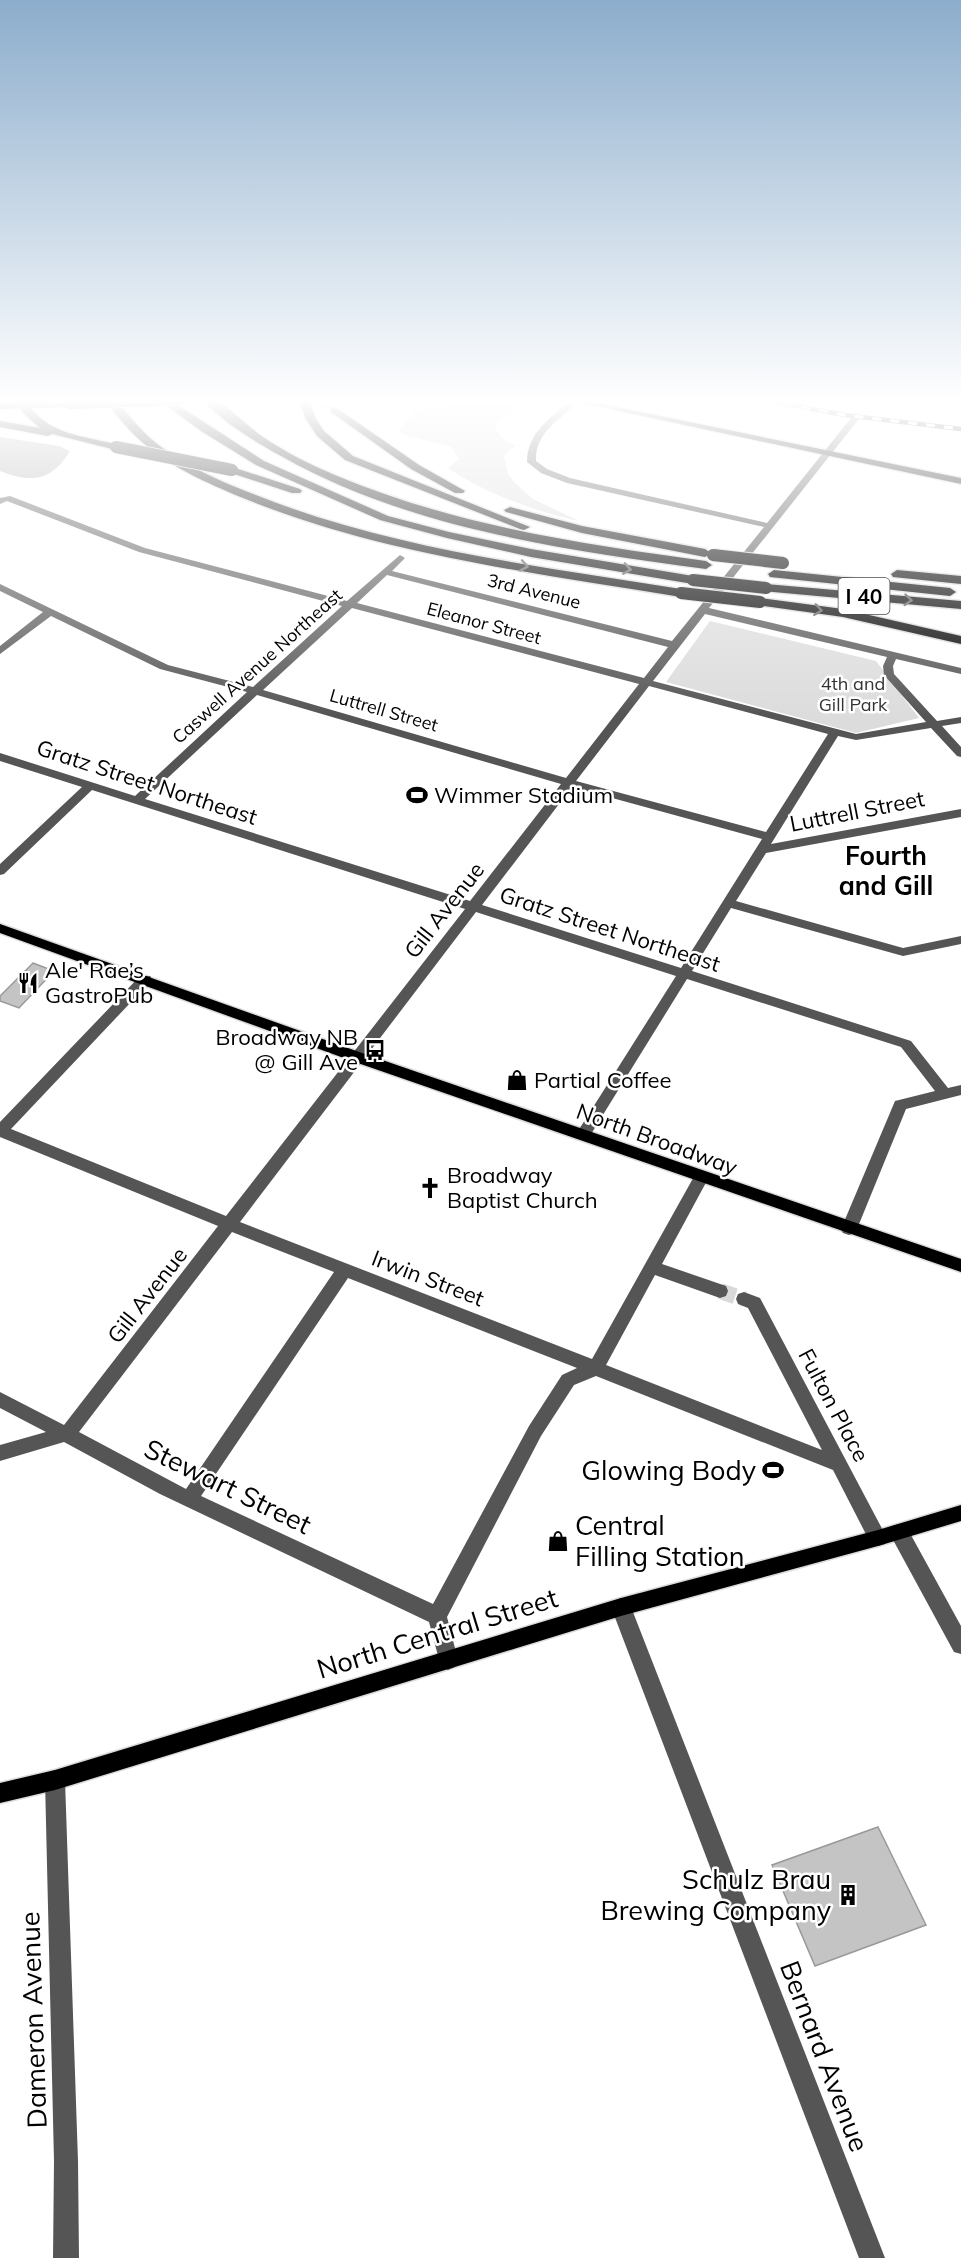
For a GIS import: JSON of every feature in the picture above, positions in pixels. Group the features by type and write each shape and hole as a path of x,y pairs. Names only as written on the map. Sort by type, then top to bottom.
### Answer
{"highway":[{"path":"271,505 301,517 451,554 681,593 843,613 961,640"},
{"path":"344,505 384,518"},
{"name":"I 40","path":"356,505 384,518 447,535 531,553 693,580 961,605"},
{"name":"I 40","path":"405,505 543,541 672,561 710,560 774,574 961,593"},
{"path":"468,505 522,527 672,561"},
{"path":"494,505 554,525 710,560 783,563 961,580"}],"main road":[{"name":"North Broadway","path":"0,928 357,1058 961,1266"},
{"name":"North Central Street","path":"0,1793 55,1780 621,1607 878,1538 961,1513"}],"street":[{"name":"Eleanor Street","path":"18,505 142,550 646,684 856,737 961,720"},
{"path":"679,505 770,526"},
{"name":"Gill Avenue","path":"67,1434 675,645 786,505"},
{"name":"Caswell Avenue Northeast","path":"137,801 400,558"},
{"name":"3rd Avenue","path":"385,572 675,645"},
{"name":"Luttrell Street","path":"0,587 164,667 255,691 569,783 770,837"},
{"path":"703,610 961,671"},
{"path":"0,651 50,612"},
{"path":"893,654 888,666 889,675 961,754"},
{"path":"583,1135 835,732"},
{"name":"Gratz Street Northeast","path":"0,757 906,1044 945,1094"},
{"path":"0,871 90,786"},
{"name":"Luttrell Street","path":"762,850 961,813"},
{"path":"728,903 903,952 961,940"},
{"path":"0,1131 145,979"},
{"path":"849,1229 900,1105 961,1090"},
{"name":"Irwin Street","path":"0,1131 344,1270 841,1464"},
{"path":"448,1660 436,1616 535,1431 568,1380 596,1368 701,1177"},
{"path":"652,1267 720,1291"},
{"path":"189,1499 344,1270"},
{"name":"Fulton Place","path":"744,1299 754,1303 841,1464 878,1538"},
{"name":"Stewart Street","path":"0,1399 189,1499 436,1616"},
{"path":"0,1453 67,1434"},
{"path":"899,1532 961,1645"},
{"name":"Bernard Avenue","path":"621,1607 872,2258"},
{"name":"Dameron Avenue","path":"55,1780 66,2161 66,2258"}],"green space":[{"path":"524,505 546,505 579,521 545,512"},
{"name":"4th and Gill Park","path":"710,621 876,661 919,718 856,733 666,682"}],"building":[{"name":"Ale' Rae’s GastroPub","path":"33,963 54,971 19,1008 0,1001 0,996"},
{"name":"Schulz Brau Brewing Company","path":"878,1827 926,1925 815,1966 772,1865"}],"tunnel":[{"path":"720,1291 744,1299"}],"place":[{"name":"Wimmer Stadium","path":"417,795"},
{"name":"Ale' Rae’s GastroPub","path":"28,983"},
{"name":"Broadway NB @ Gill Ave","path":"375,1050"},
{"name":"Partial Coffee","path":"517,1080"},
{"name":"Broadway Baptist Church","path":"430,1188"},
{"name":"Glowing Body","path":"773,1470"},
{"name":"Central Filling Station","path":"558,1541"},
{"name":"Schulz Brau Brewing Company","path":"848,1895"}],"district":[{"name":"Fourth and Gill","path":"886,870"}]}
